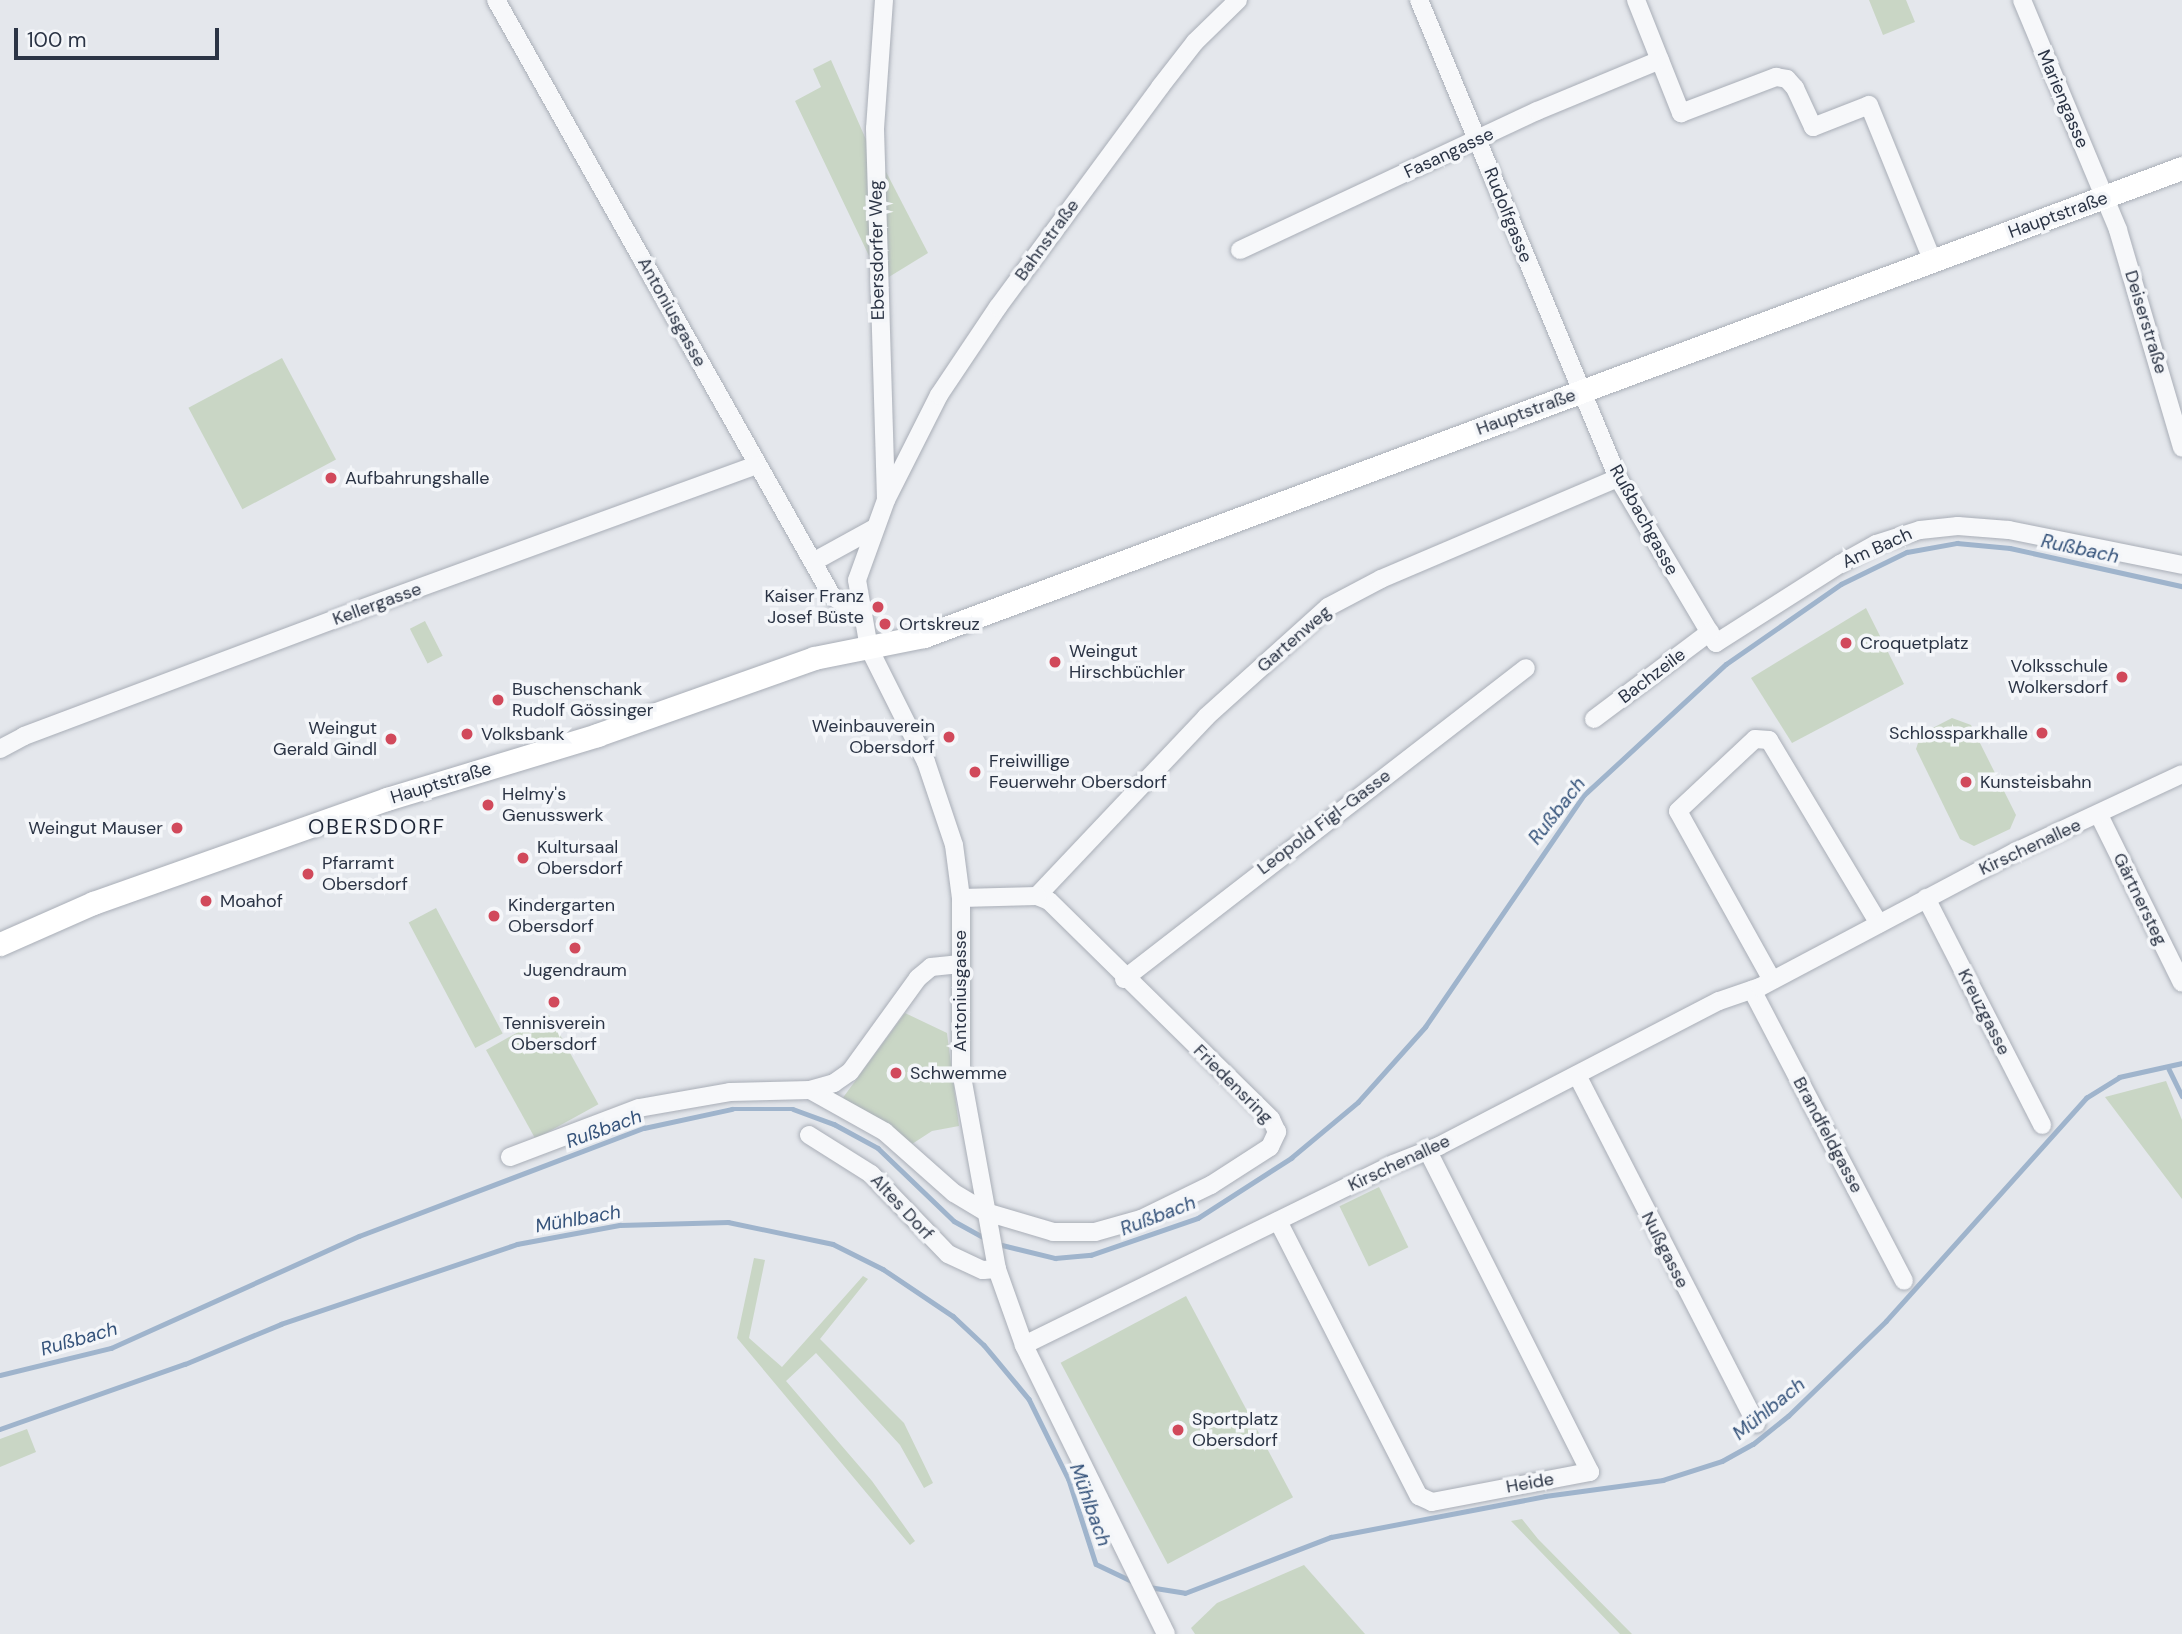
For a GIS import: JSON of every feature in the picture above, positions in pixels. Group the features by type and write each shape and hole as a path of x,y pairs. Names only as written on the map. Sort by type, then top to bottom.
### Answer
{"main road":[{"name":"Hauptstraße","path":"0,944 93,903 387,799 597,735 814,658 925,636 2182,168"}],"street":[{"name":"Antoniusgasse","path":"496,0 832,596 859,613 859,650 938,789 954,845 961,898 958,964 961,1070 995,1260 1024,1345 1166,1634"},
{"name":"Ebersdorfer Weg","path":"884,0 875,165 886,500"},
{"name":"Bahnstraße","path":"859,613 857,580 873,529 939,395 998,307 1181,60 1238,0"},
{"name":"Rudolfgasse","path":"1419,0 1580,392"},
{"path":"1636,0 1681,113 1776,77 1787,79 1795,88 1813,127 1869,105 1933,262"},
{"name":"Mariengasse","path":"2022,0 2105,198"},
{"name":"Fasangasse","path":"1240,250 1478,140 1660,60"},
{"name":"Deiserstraße","path":"2105,198 2148,321 2182,448"},
{"name":"Rußbachgasse","path":"1580,392 1618,478 1713,638"},
{"name":"Kellergasse","path":"0,749 24,736 348,614 756,465"},
{"name":"Gartenweg","path":"1037,896 1206,717 1328,607 1381,579 1618,478"},
{"name":"Am Bach","path":"1713,638 1876,544 1920,530 1996,528 2182,565"},
{"path":"813,562 873,529"},
{"name":"Bachzeile","path":"1594,719 1713,638"},
{"name":"Leopold Figl-Gasse","path":"1124,979 1526,668"},
{"path":"1772,980 1678,811 1755,739 1769,740 1879,924"},
{"name":"Kirschenallee","path":"1024,1345 1577,1075 1735,994 1752,990 1926,898 2182,774"},
{"name":"Gärtnersteg","path":"2099,815 2182,983"},
{"path":"961,898 1037,896"},
{"name":"Friedensring","path":"986,1217 1053,1232 1118,1227 1211,1185 1275,1139 1277,1128 1271,1119 1124,979 1049,901 1037,896"},
{"name":"Kreuzgasse","path":"1926,898 2042,1125"},
{"path":"510,1157 639,1108 730,1092 810,1090 850,1072 918,978 931,967 958,964"},
{"name":"Brandfeldgasse","path":"1752,990 1904,1280"},
{"name":"Nußgasse","path":"1577,1075 1756,1424"},
{"path":"810,1090 885,1132 954,1193 986,1217"},
{"name":"Altes Dorf","path":"809,1135 871,1174 948,1254 984,1270 995,1260"},
{"name":"Heide","path":"1278,1221 1419,1496 1432,1502 1590,1472 1427,1149"}],"green space":[{"path":"1869,0 1906,0 1915,22 1883,35"},
{"path":"831,60 868,144 871,260 795,101 821,87 813,69"},
{"path":"883,166 928,253 884,280"},
{"path":"282,358 336,460 242,509 188,408"},
{"name":"Croquetplatz","path":"1866,608 1904,684 1792,743 1751,678"},
{"path":"425,621 443,656 428,663 410,629"},
{"name":"Kunsteisbahn","path":"1952,718 1971,725 2016,815 2010,829 1974,846 1960,839 1916,749 1921,734"},
{"path":"436,908 503,1033 475,1048 409,923"},
{"name":"Schwemme","path":"905,1013 947,1033 959,1126 932,1131 912,1144 842,1099"},
{"path":"549,1015 598,1104 535,1139 486,1050"},
{"path":"2166,1081 2182,1120 2182,1199 2105,1097"},
{"path":"1379,1187 1408,1247 1369,1267 1339,1206"},
{"path":"754,1258 765,1260 749,1338 782,1367 863,1276 868,1279 820,1339 904,1423 933,1483 924,1488 900,1445 816,1353 786,1381 872,1481 915,1541 910,1545 737,1338"},
{"name":"Sportplatz Obersdorf","path":"1186,1296 1293,1497 1168,1564 1061,1363"},
{"path":"27,1429 36,1452 0,1467 0,1439"},
{"path":"1522,1519 1538,1539 1632,1634 1620,1634 1511,1521"},
{"path":"1304,1565 1365,1634 1195,1634 1191,1628 1217,1603"}],"waterway":[{"name":"Rußbach","path":"998,1244 1055,1258 1091,1255 1198,1218 1291,1158 1358,1102 1425,1027 1584,795 1726,664 1841,584 1907,552 1957,543 2010,548 2182,586"},
{"name":"Mühlbach","path":"1149,1587 1185,1593 1331,1537 1545,1496 1663,1480 1722,1461 1753,1444 1788,1416 1886,1321 2086,1098 2119,1077 2182,1063"},
{"path":"2169,1069 2182,1096"},
{"name":"Rußbach","path":"0,1375 111,1348 359,1236 644,1128 732,1109 793,1109 834,1124 878,1148 954,1221 986,1239"},
{"name":"Mühlbach","path":"0,1429 185,1364 281,1324 517,1244 620,1225 728,1222 833,1244 883,1269 953,1316 984,1345 1029,1399 1069,1480 1096,1564 1134,1582"}],"place":[{"name":"Aufbahrungshalle","path":"331,478"},
{"name":"Kaiser Franz Josef Büste","path":"878,607"},
{"name":"Ortskreuz","path":"885,624"},
{"name":"Croquetplatz","path":"1846,643"},
{"name":"Weingut Hirschbüchler","path":"1055,662"},
{"name":"Volksschule Wolkersdorf","path":"2122,677"},
{"name":"Buschenschank Rudolf Gössinger","path":"498,700"},
{"name":"Schlossparkhalle","path":"2042,733"},
{"name":"Volksbank","path":"467,734"},
{"name":"Weinbauverein Obersdorf","path":"949,737"},
{"name":"Weingut Gerald Gindl","path":"391,739"},
{"name":"Freiwillige Feuerwehr Obersdorf","path":"975,772"},
{"name":"Kunsteisbahn","path":"1966,782"},
{"name":"Helmy's Genusswerk","path":"488,805"},
{"name":"Weingut Mauser","path":"177,828"},
{"name":"Kultursaal Obersdorf","path":"523,858"},
{"name":"Pfarramt Obersdorf","path":"308,874"},
{"name":"Moahof","path":"206,901"},
{"name":"Kindergarten Obersdorf","path":"494,916"},
{"name":"Jugendraum","path":"575,948"},
{"name":"Tennisverein Obersdorf","path":"554,1002"},
{"name":"Schwemme","path":"896,1073"},
{"name":"Sportplatz Obersdorf","path":"1178,1430"}],"district":[{"name":"OBERSDORF","path":"377,827"}]}
